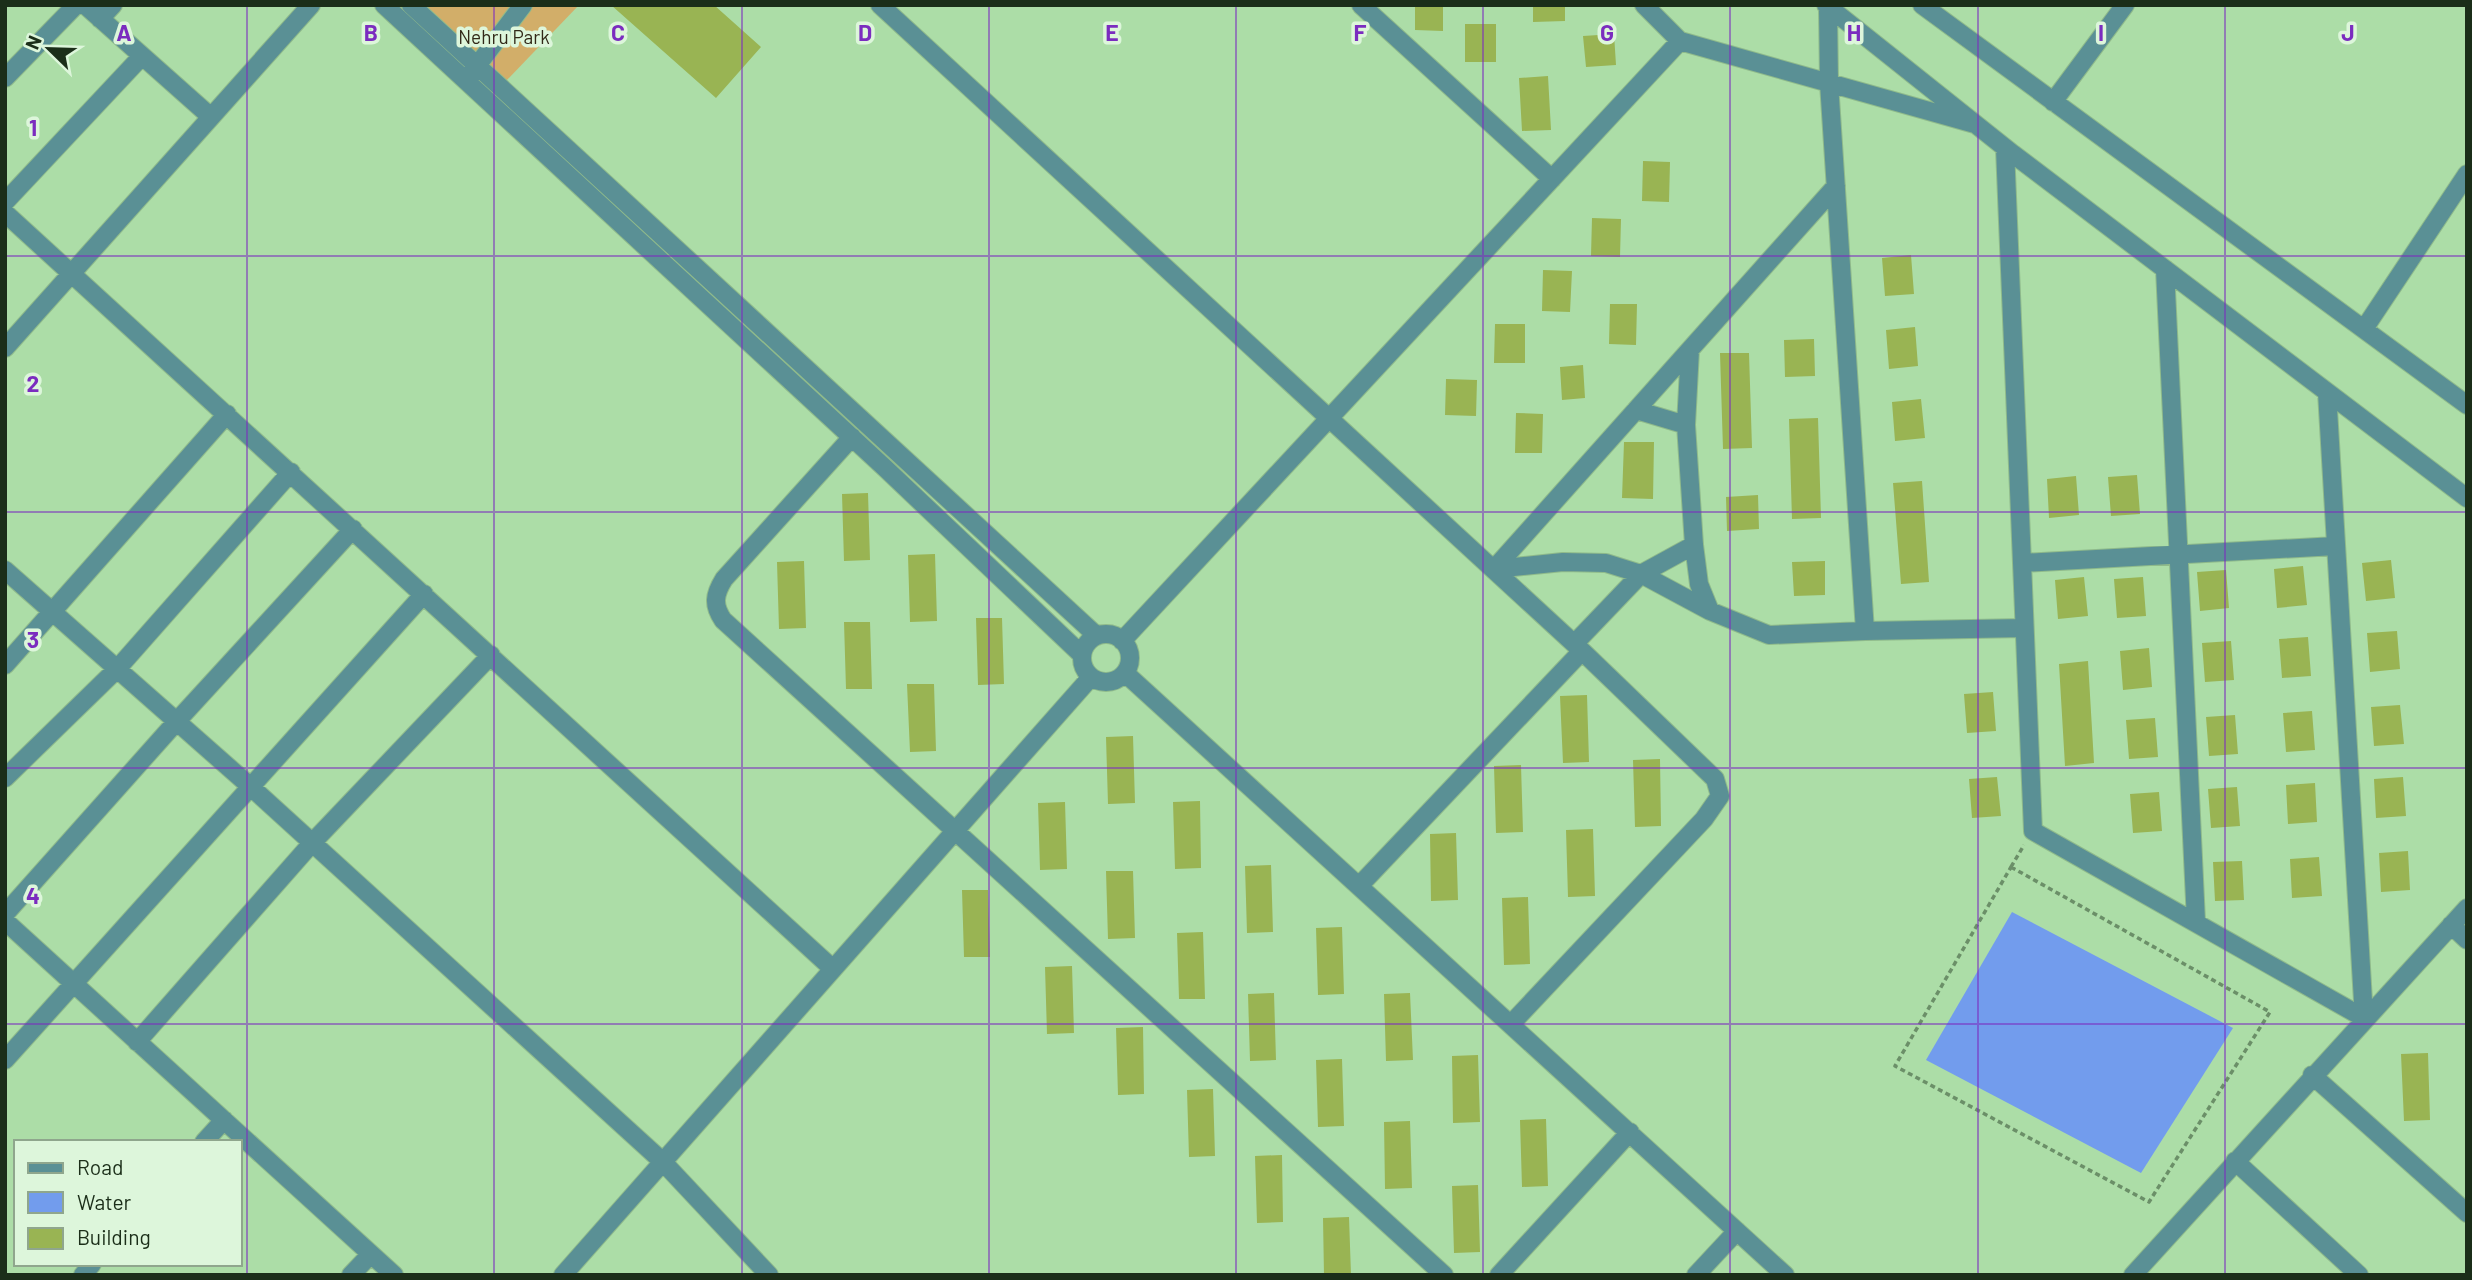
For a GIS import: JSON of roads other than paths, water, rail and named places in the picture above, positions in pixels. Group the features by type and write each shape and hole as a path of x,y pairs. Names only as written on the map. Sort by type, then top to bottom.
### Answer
{"street":[{"path":"5,78 76,5"},
{"path":"85,5 211,117"},
{"path":"100,19 113,5"},
{"path":"5,348 311,5"},
{"path":"384,5 852,437 1082,655"},
{"path":"411,5 1097,636"},
{"path":"466,80 523,5"},
{"path":"880,5 1579,647 1715,779 1720,796 1704,819 1511,1024"},
{"path":"1361,5 1552,178"},
{"path":"1644,5 1680,41 1975,124"},
{"path":"1922,5 1943,12 2053,102 2467,405"},
{"path":"2053,102 2125,5"},
{"path":"1827,6 1829,83 1865,631"},
{"path":"1827,6 2004,148 2467,498"},
{"path":"1122,641 1680,41"},
{"path":"5,202 142,56"},
{"path":"2004,148 2032,831 2364,1018"},
{"path":"2364,329 2467,174"},
{"path":"1494,569 1836,186"},
{"path":"5,213 73,272 833,968"},
{"path":"2165,269 2196,921"},
{"path":"1690,350 1686,425 1693,545 1699,584 1710,611"},
{"path":"2327,392 2364,1018"},
{"path":"1636,410 1686,425"},
{"path":"5,665 228,414"},
{"path":"852,437 724,579 716,592 715,608 723,620 1444,1275"},
{"path":"5,778 118,668 291,472"},
{"path":"5,914 353,529"},
{"path":"1359,886 1579,647 1641,574 1693,545"},
{"path":"2022,563 2336,546"},
{"path":"1494,569 1563,562 1606,564 1641,574 1710,611 1769,635 2024,628"},
{"path":"5,570 251,787 663,1162 769,1275"},
{"path":"5,1060 424,594"},
{"path":"1106,634 1119,637 1122,641 1128,647 1130,661 1125,673 1113,682 1099,682 1090,677 1082,662 1082,655 1083,648 1092,637 1106,634"},
{"path":"137,1042 312,843 491,655"},
{"path":"1125,673 1785,1275"},
{"path":"563,1275 1090,677"},
{"path":"2133,1275 2312,1075 2467,908"},
{"path":"5,921 394,1275"},
{"path":"2451,925 2467,940"},
{"path":"2312,1075 2467,1213"},
{"path":"206,1140 224,1120"},
{"path":"1499,1275 1630,1132"},
{"path":"2235,1161 2358,1275"},
{"path":"1696,1275 1737,1231"},
{"path":"351,1275 370,1254"}],"water":[{"path":"2012,912 2233,1028 2141,1173 1926,1060"}],"park label":[{"name":"Nehru Park","path":"504,37"}]}
